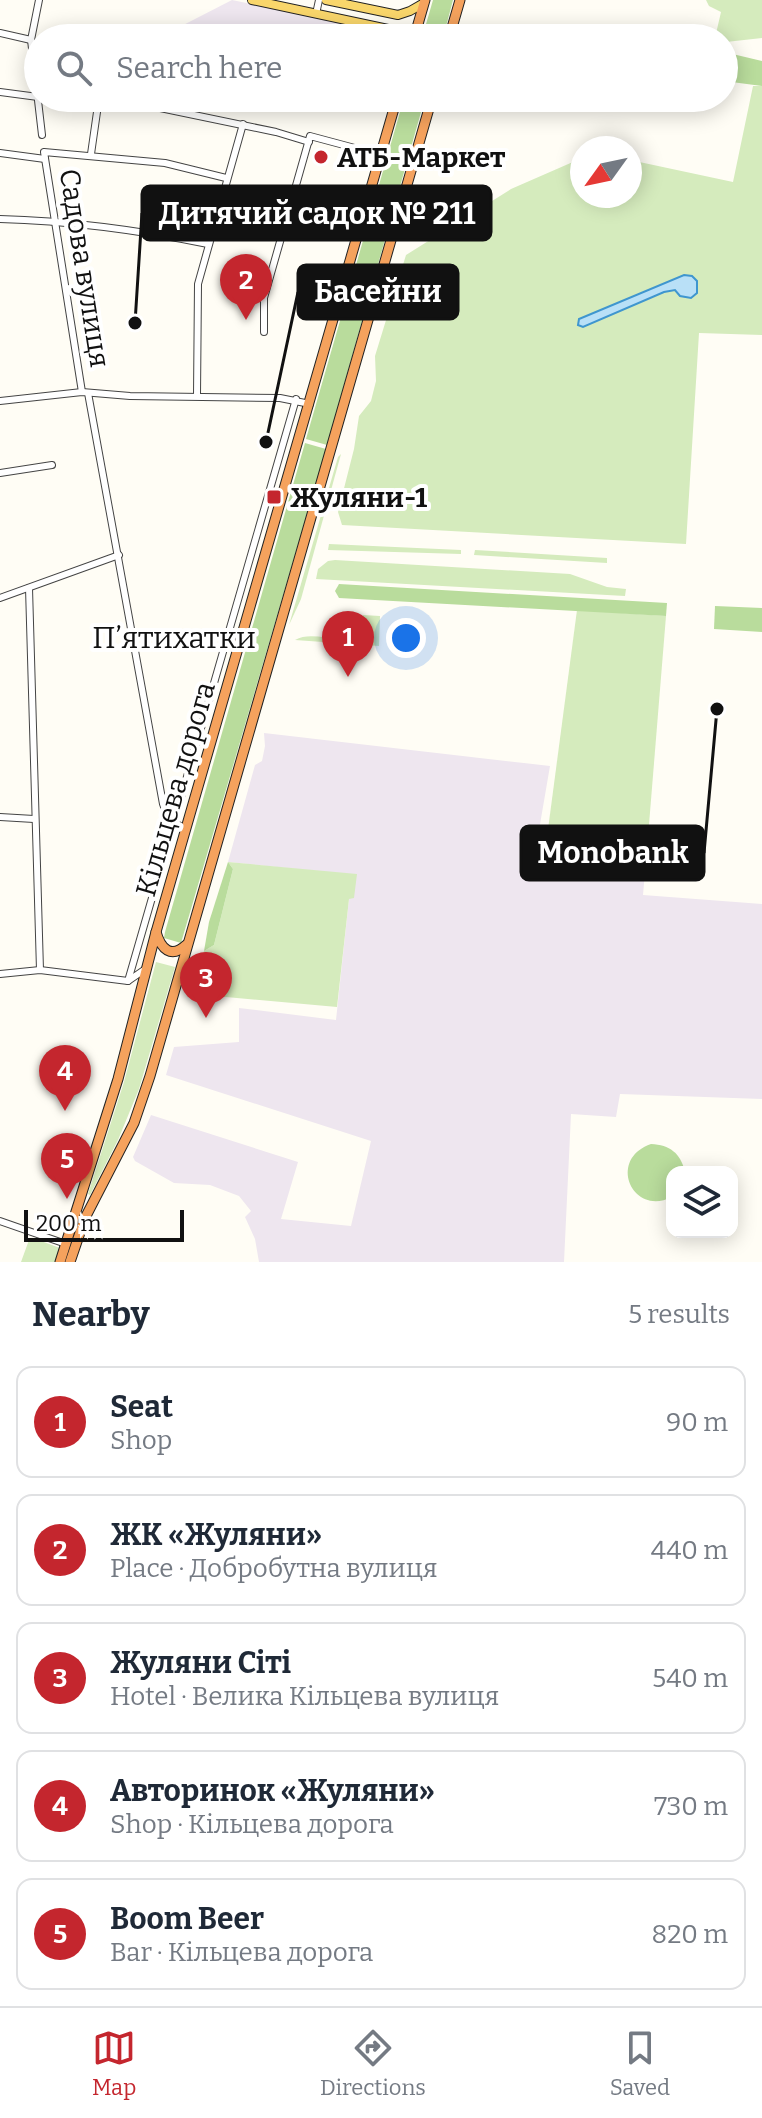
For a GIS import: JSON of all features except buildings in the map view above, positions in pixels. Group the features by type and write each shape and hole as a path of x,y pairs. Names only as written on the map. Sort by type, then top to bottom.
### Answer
{"highway":[{"path":"453,24 460,0"},
{"path":"418,24 425,1"},
{"name":"Кільцева дорога","path":"60,1262 111,1104 156,932 393,112"},
{"path":"70,1262 85,1218 119,1157 144,1095 428,112"},
{"path":"156,932 167,951 178,952 187,944"}],"main road":[{"path":"252,0 364,24"},
{"path":"326,0 398,15 425,1"}],"street":[{"name":"Садова вулиця","path":"34,24 39,0"},
{"path":"316,14 319,0"},
{"path":"0,33 24,38"},
{"path":"0,92 24,95"},
{"name":"Садова вулиця","path":"40,112 42,135"},
{"path":"91,154 97,112"},
{"path":"183,112 381,155"},
{"path":"197,395 198,284 243,124"},
{"path":"264,332 264,298 309,139"},
{"path":"0,153 91,154 165,163 226,178"},
{"name":"Садова вулиця","path":"44,155 85,393 119,555 163,804 173,823"},
{"path":"0,219 135,229 208,244"},
{"path":"0,401 85,393 296,399 310,404"},
{"path":"128,981 296,399"},
{"path":"0,473 52,465"},
{"path":"0,598 119,555"},
{"path":"29,588 40,970"},
{"path":"0,817 34,819"},
{"path":"173,823 186,830"},
{"path":"0,974 40,970 128,981 147,968"},
{"path":"128,981 139,996"},
{"path":"0,1221 66,1244"}],"shaded area":[{"path":"232,0 347,24 185,24"},
{"path":"264,733 550,766 538,836 647,849 643,895 762,904 762,1099 620,1094 616,1117 571,1114 564,1262 259,1262 255,1239 245,1217 251,1211 239,1196 210,1185 174,1183 133,1157 151,1115 298,1162 281,1219 351,1226 371,1141 166,1075 174,1047 239,1042 239,1008 336,1020 349,899 356,875 228,862 255,765 262,761"}],"green space":[{"path":"433,0 453,0 447,24 426,24"},
{"path":"706,0 762,0 762,38 738,41 738,24 718,24 721,12 709,6"},
{"path":"738,55 762,61 762,86 738,83"},
{"path":"753,86 762,86 762,335 699,333 686,544 342,525 338,512 359,416 371,401 376,381 375,356 406,255 511,189 570,163 570,208 642,208 642,163 733,182"},
{"path":"400,112 421,112 327,445 306,439"},
{"path":"305,443 326,449 181,943 164,938 165,932"},
{"path":"341,454 301,599 289,625 338,457"},
{"path":"329,544 461,550 461,554 328,550"},
{"path":"475,550 607,558 607,563 474,555"},
{"path":"335,560 570,574 607,587 626,589 625,596 316,579 318,569"},
{"path":"339,584 667,603 666,616 339,598 335,591"},
{"path":"715,606 762,608 762,632 714,629"},
{"path":"577,610 666,616 647,849 547,837"},
{"path":"363,615 380,616 379,646 295,640 310,636 354,637 362,633"},
{"path":"228,862 357,874 354,898 349,899 337,1007 215,996 193,983 204,951 214,945 233,869"},
{"path":"228,862 233,869 214,945 204,951 209,922"},
{"path":"156,962 175,967 139,1089 90,1195 88,1194 124,1082"},
{"path":"651,1144 664,1146 680,1159 683,1166 666,1166 666,1199 646,1199 636,1193 630,1184 630,1161 638,1151"},
{"path":"29,1240 60,1248 55,1262 21,1262"}],"water":[{"path":"684,275 692,276 697,281 697,293 691,298 680,296 675,290 664,292 583,327 578,325 579,319"}],"place":[{"name":"АТБ-Маркет","path":"321,157"},
{"name":"ЖК «Жуляни»","path":"246,320"},
{"name":"Дитячий садок № 211","path":"135,323"},
{"name":"Басейни","path":"266,442"},
{"name":"Жуляни-1","path":"274,497"},
{"name":"Seat","path":"348,677"},
{"name":"Monobank","path":"717,709"},
{"name":"Жуляни Сіті","path":"206,1018"},
{"name":"Авторинок «Жуляни»","path":"65,1111"},
{"name":"Boom Beer","path":"67,1199"}],"district":[{"name":"Пʼятихатки","path":"174,638"}]}
